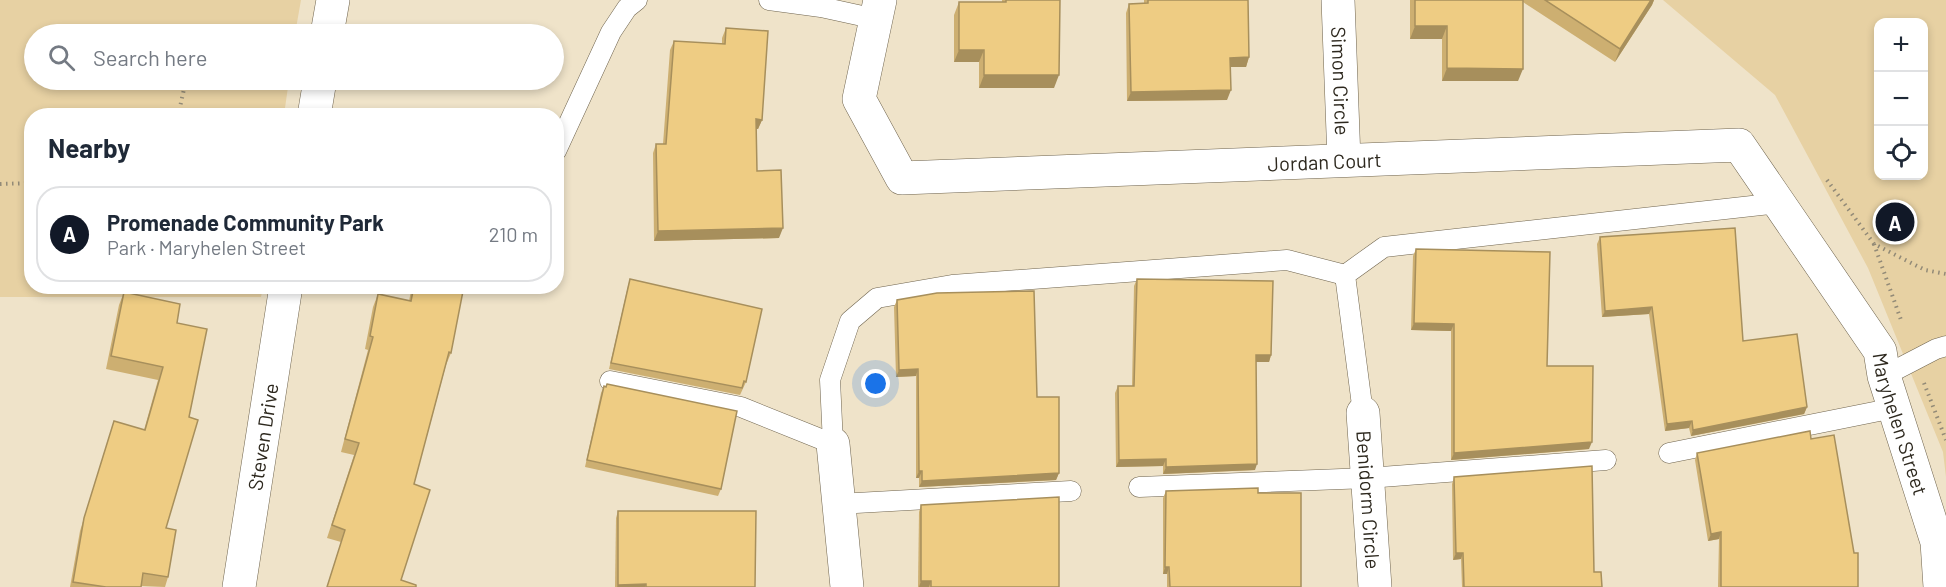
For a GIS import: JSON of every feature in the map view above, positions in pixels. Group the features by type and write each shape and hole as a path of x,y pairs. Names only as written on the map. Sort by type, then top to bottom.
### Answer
{"street":[{"path":"329,24 333,0"},
{"name":"Simon Circle","path":"1338,0 1344,160"},
{"name":"Jordan Court","path":"878,9 859,99 902,178 1739,145 1746,155"},
{"path":"315,108 318,90"},
{"name":"Maryhelen Street","path":"1746,155 1880,351 1884,376 1937,542 1940,587"},
{"name":"Steven Drive","path":"239,587 285,294"},
{"name":"Benidorm Circle","path":"1363,413 1375,587"},
{"path":"833,444 847,587"}],"lane":[{"path":"564,135 611,32 627,8 636,0"},
{"path":"769,0 821,7 878,9"},
{"path":"1345,275 1384,247 1779,204"},
{"path":"610,381 741,407 833,444 830,380 850,321 877,297 952,285 1287,260 1345,275"},
{"path":"1345,275 1363,413"},
{"path":"1884,376 1946,346"},
{"path":"1669,453 1894,408"},
{"path":"1139,487 1368,478 1606,460"},
{"path":"838,504 1071,491"}],"path":[{"path":"180,108 184,90"},
{"path":"1827,180 1874,244 1925,270 1946,274"},
{"path":"0,184 24,183"}],"shaded area":[{"path":"0,0 301,0 297,24 24,24 24,90 288,90 285,108 24,108 24,294 262,294 261,297 0,297"},
{"path":"1663,0 1946,0 1946,477 1943,452 1868,268 1775,95"}],"building":[{"path":"1006,0 1060,0 1059,75 984,75 984,50 959,50 959,2 1006,2"},
{"path":"1148,0 1248,0 1249,57 1230,58 1231,90 1131,92 1129,4 1148,3"},
{"path":"1415,0 1523,0 1523,69 1447,68 1447,26 1415,26"},
{"path":"1545,0 1651,0 1620,49"},
{"path":"726,28 768,31 762,120 756,119 757,171 781,170 783,228 658,231 656,144 666,144 674,41 725,44"},
{"path":"1735,228 1743,341 1797,334 1807,407 1693,430 1692,421 1667,424 1652,307 1605,311 1600,237"},
{"path":"1416,249 1550,252 1547,366 1593,366 1592,442 1454,453 1454,324 1414,323"},
{"path":"630,279 762,309 746,382 744,381 742,388 611,363"},
{"path":"1137,279 1273,281 1271,355 1256,355 1257,464 1166,467 1166,459 1119,460 1118,386 1134,386"},
{"path":"1034,291 1037,397 1059,397 1059,473 922,481 922,471 919,471 918,369 899,370 897,300 937,293"},
{"path":"124,294 180,304 177,323 207,329 189,417 198,420 166,528 176,530 168,577 143,573 141,587 106,587 73,582 84,518 114,421 145,430 163,367 111,356"},
{"path":"378,294 411,301 412,294 462,294 451,353 449,352 414,484 430,490 401,580 416,585 416,587 327,587 345,530 332,525 359,443 345,439 373,337 370,336"},
{"path":"607,384 737,411 721,489 587,460 604,386 606,387"},
{"path":"1810,431 1811,439 1834,435 1854,553 1858,553 1858,587 1721,587 1721,532 1711,534 1697,453"},
{"path":"1592,466 1594,572 1601,572 1602,587 1464,587 1463,553 1456,553 1454,477"},
{"path":"1258,488 1258,493 1301,493 1301,587 1170,587 1169,567 1165,567 1166,491"},
{"path":"1059,497 1059,587 931,587 931,581 921,581 921,505"},
{"path":"618,511 756,511 755,587 618,585"}],"place":[{"name":"Promenade Community Park","path":"1895,222"}]}
